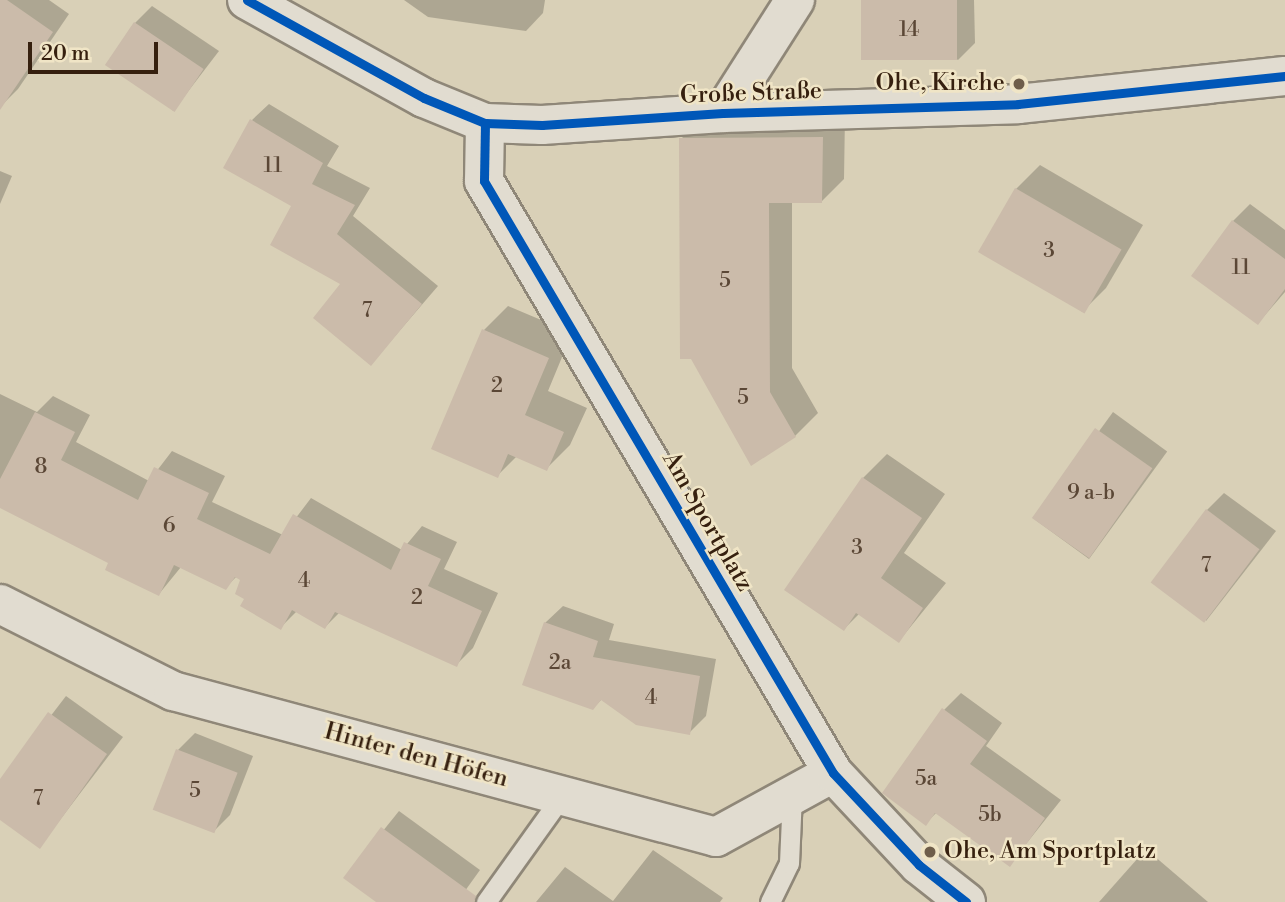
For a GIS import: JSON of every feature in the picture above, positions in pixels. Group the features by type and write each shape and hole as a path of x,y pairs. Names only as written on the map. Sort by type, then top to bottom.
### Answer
{"street":[{"path":"723,113 795,0"},
{"name":"Große Straße","path":"271,6 424,98 485,123 542,125 723,113 1018,104 1285,76"},
{"name":"Am Sportplatz","path":"485,123 484,181 833,773 919,865 966,902"},
{"name":"Hinter den Höfen","path":"0,604 173,691 716,837 833,773"}],"lane":[{"path":"770,902 789,863 792,795"},
{"path":"486,902 562,796"}],"building":[{"path":"0,0 7,0 53,32 0,110"},
{"path":"861,0 957,0 957,60 861,60"},
{"path":"134,22 204,69 175,112 105,65"},
{"path":"250,119 323,163 312,184 355,205 337,234 422,304 371,366 313,318 340,284 270,245 291,206 223,168"},
{"path":"823,137 822,203 769,203 770,392 796,437 751,466 691,359 680,359 679,138"},
{"path":"1015,188 1122,249 1085,314 978,252"},
{"path":"1232,220 1285,259 1285,289 1258,325 1191,276"},
{"path":"482,329 549,358 525,415 564,432 547,471 508,454 498,478 431,449"},
{"path":"35,412 75,432 61,460 138,500 154,467 209,493 197,519 270,554 293,514 391,570 404,542 441,559 428,586 482,611 457,667 335,612 325,629 292,610 281,630 240,606 244,599 235,594 240,580 235,577 226,590 174,565 159,596 105,570 108,563 0,508 0,479"},
{"path":"1095,428 1152,468 1089,558 1032,518"},
{"path":"862,477 922,518 881,578 923,608 899,643 856,613 844,631 784,590"},
{"path":"1206,509 1260,549 1204,623 1151,582"},
{"path":"544,622 598,641 593,657 700,676 690,735 636,725 601,700 593,710 522,685"},
{"path":"942,708 987,741 970,764 1045,818 1010,867 935,813 926,826 882,793"},
{"path":"48,712 107,754 40,849 0,820 0,779"},
{"path":"176,749 238,773 214,833 153,810"},
{"path":"381,827 476,896 474,902 376,902 343,878"}],"cycle path":[{"path":"247,0 424,98 485,123 542,125 723,113 1018,104 1285,76"},
{"path":"485,123 484,181 833,773 919,865 966,902"}],"place":[{"name":"Ohe, Kirche","path":"1019,84"},
{"name":"Ohe, Am Sportplatz","path":"930,852"}]}
